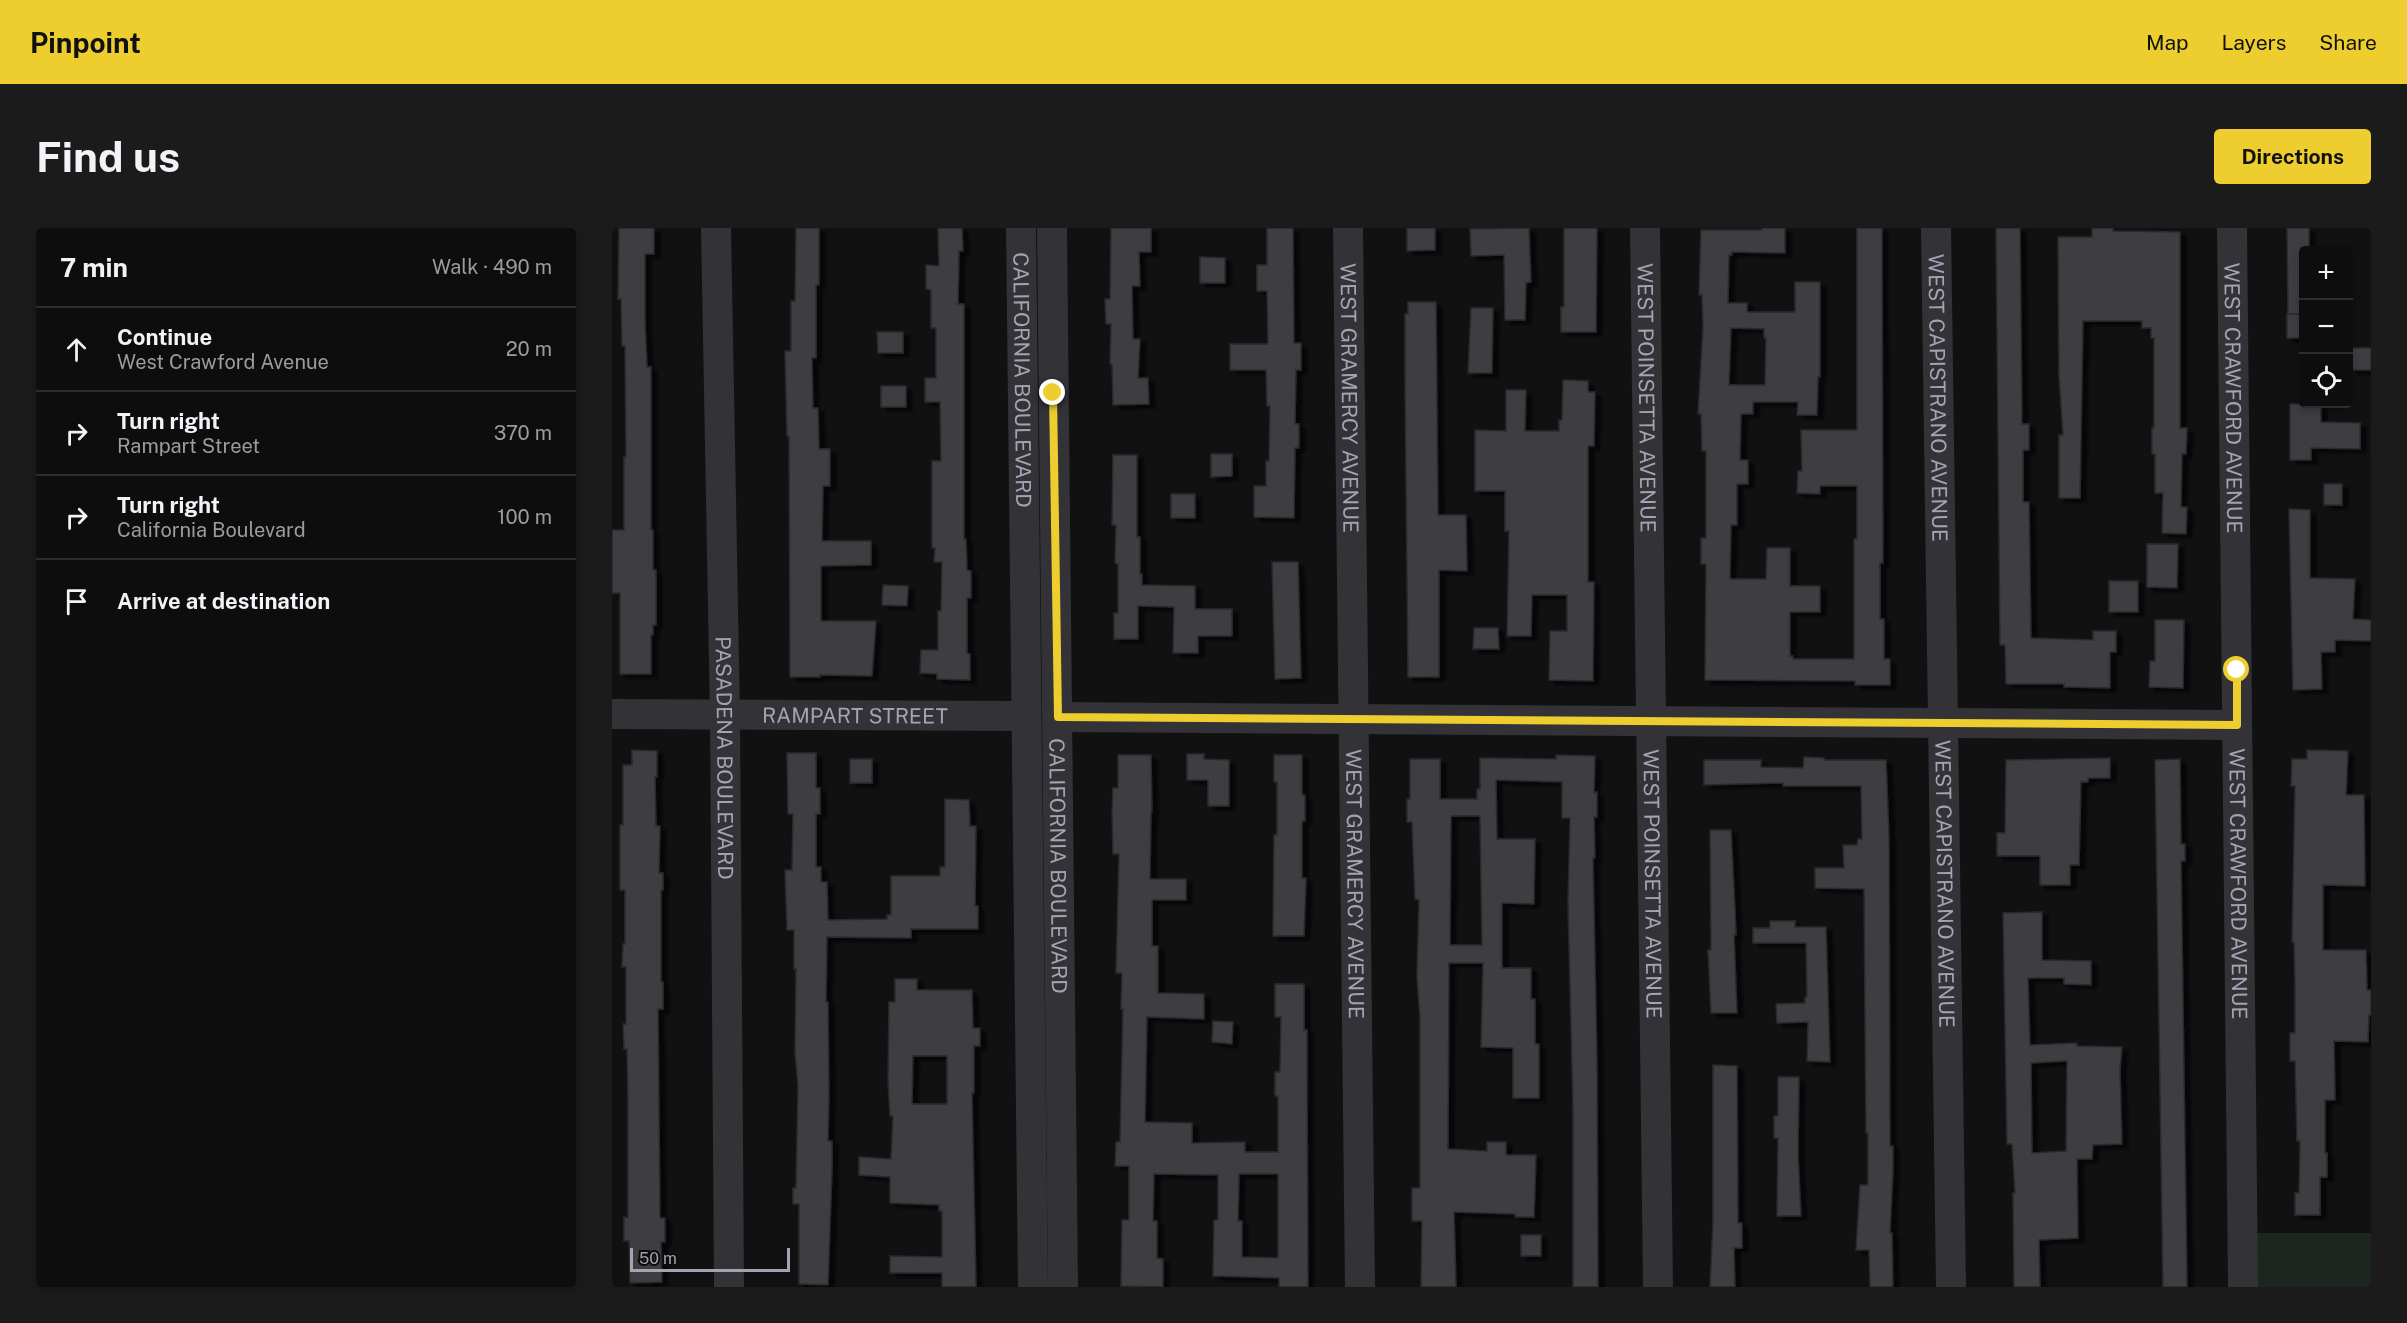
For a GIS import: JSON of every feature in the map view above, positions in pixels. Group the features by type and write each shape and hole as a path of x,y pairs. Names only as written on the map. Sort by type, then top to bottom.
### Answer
{"street":[{"name":"PASADENA BOULEVARD","path":"716,228 725,716 729,1287"},
{"name":"CALIFORNIA BOULEVARD","path":"1021,228 1033,1287"},
{"name":"CALIFORNIA BOULEVARD","path":"1052,228 1063,1287"},
{"name":"WEST GRAMERCY AVENUE","path":"1348,228 1360,1287"},
{"name":"WEST POINSETTA AVENUE","path":"1645,228 1658,1287"},
{"name":"WEST CAPISTRANO AVENUE","path":"1936,228 1951,1287"},
{"name":"WEST CRAWFORD AVENUE","path":"2232,228 2244,1287"},
{"path":"1022,394 1053,393"},
{"name":"RAMPART STREET","path":"612,714 1026,716"},
{"path":"1026,716 1038,736 1046,735 1058,717 2237,725"},
{"path":"1030,1039 1060,1039"}],"shaded area":[{"path":"2256,1233 2371,1233 2371,1287 2257,1287"}],"building":[{"path":"619,228 654,228 654,254 645,254 647,367 651,367 651,530 653,530 653,570 656,570 656,625 653,625 653,635 651,635 651,674 620,674 620,593 612,593 612,530 624,530 624,457 626,457 625,346 622,346 621,299 618,299"},
{"path":"796,228 819,228 816,358 812,358 813,408 818,408 819,449 830,449 830,486 823,486 822,541 871,541 871,565 821,566 821,621 876,621 872,676 790,677 789,436 787,436 785,351 791,351 791,301 795,301"},
{"path":"938,228 962,228 963,251 959,251 958,304 964,304 964,539 966,539 967,570 971,571 971,598 967,598 967,653 970,654 970,680 937,679 937,674 920,673 921,650 938,650 938,611 941,611 942,562 934,562 935,548 932,548 932,461 941,461 940,402 925,402 925,378 936,378 936,328 931,328 931,290 926,289 926,265 939,266"},
{"path":"1111,228 1151,228 1151,252 1139,252 1140,286 1132,286 1133,339 1140,339 1138,378 1148,378 1149,404 1113,405 1112,364 1110,364 1111,324 1106,324 1105,299 1110,299"},
{"path":"1267,228 1293,228 1294,343 1301,343 1301,370 1296,370 1295,424 1299,424 1299,448 1295,448 1294,518 1254,517 1254,486 1266,486 1266,461 1269,461 1270,406 1267,406 1266,370 1230,370 1230,344 1268,344 1267,291 1257,291 1257,265 1267,265"},
{"path":"1407,228 1435,228 1435,250 1407,251"},
{"path":"1529,228 1531,282 1526,283 1525,320 1505,320 1504,255 1471,256 1470,229"},
{"path":"1564,228 1597,228 1596,332 1561,332 1561,307 1564,307"},
{"path":"1762,228 1785,228 1785,253 1732,252 1732,255 1729,255 1728,303 1747,303 1747,312 1795,312 1795,282 1820,282 1820,377 1818,377 1817,415 1797,415 1798,402 1753,402 1753,414 1741,414 1740,460 1748,460 1748,484 1737,484 1737,525 1731,525 1730,579 1766,579 1767,548 1790,548 1790,586 1820,586 1820,612 1790,612 1790,656 1793,656 1793,659 1854,659 1854,539 1857,539 1857,486 1820,486 1820,494 1797,493 1798,471 1802,471 1801,430 1857,430 1857,228 1882,228 1883,563 1880,563 1880,619 1884,619 1884,659 1890,659 1890,685 1855,685 1855,681 1705,680 1706,564 1701,564 1701,538 1706,538 1706,451 1702,451 1701,414 1698,414 1703,328 1702,295 1699,295 1701,230 1762,230","holes":["1731,328 1764,329 1764,338 1766,338 1765,385 1729,385"]},
{"path":"1996,228 2020,228 2022,424 2029,424 2029,450 2023,450 2023,502 2029,502 2031,638 2093,640 2093,631 2116,631 2116,652 2110,652 2110,688 2064,687 2064,684 2006,684 2005,645 2000,645"},
{"path":"2092,228 2113,228 2113,231 2180,232 2180,428 2187,428 2186,454 2182,454 2181,507 2187,507 2186,534 2162,533 2163,493 2155,493 2155,454 2152,454 2154,338 2151,338 2151,328 2142,328 2142,321 2083,321 2080,498 2059,498 2059,435 2063,435 2059,376 2058,237 2092,237"},
{"path":"2287,228 2309,228 2309,246 2299,246 2299,314 2288,314"},
{"path":"1200,257 1225,258 1225,283 1200,283"},
{"path":"1408,302 1436,302 1438,515 1466,515 1467,571 1439,570 1439,677 1408,677 1405,314 1408,314"},
{"path":"1471,308 1493,308 1492,373 1468,373"},
{"path":"2287,314 2299,314 2299,338 2287,338"},
{"path":"877,332 903,332 903,353 878,353"},
{"path":"2353,348 2371,348 2371,370 2353,370"},
{"path":"1563,380 1588,381 1588,392 1595,392 1594,446 1588,446 1588,582 1594,582 1593,681 1549,680 1550,631 1567,631 1567,595 1532,595 1531,636 1507,636 1509,531 1505,531 1505,491 1475,491 1475,430 1506,431 1506,390 1526,390 1525,431 1559,431 1559,420 1562,420"},
{"path":"881,386 906,386 906,407 881,407"},
{"path":"2290,404 2299,404 2299,408 2321,408 2321,422 2360,423 2360,449 2311,448 2311,460 2290,460"},
{"path":"1211,454 1232,454 1232,476 1211,477"},
{"path":"1113,455 1137,455 1137,537 1140,537 1142,585 1195,586 1195,609 1232,609 1232,636 1198,636 1198,653 1173,653 1174,607 1138,606 1138,639 1114,639 1114,613 1118,613 1118,564 1115,563 1116,525 1112,525"},
{"path":"2324,484 2342,484 2342,505 2324,505"},
{"path":"1171,494 1195,494 1195,518 1171,518"},
{"path":"2289,509 2310,510 2310,578 2355,579 2353,619 2371,620 2371,641 2335,640 2335,652 2321,652 2322,689 2293,690"},
{"path":"2147,544 2178,544 2177,588 2147,587"},
{"path":"1272,562 1298,562 1301,678 1275,679"},
{"path":"2109,581 2138,581 2138,612 2109,612"},
{"path":"883,585 908,586 907,606 882,605"},
{"path":"2155,620 2184,620 2183,688 2149,687 2150,661 2155,661"},
{"path":"1474,628 1498,628 1499,649 1473,649"},
{"path":"632,750 657,751 656,826 660,826 659,873 663,873 661,982 663,982 663,1009 658,1009 660,1218 665,1218 665,1242 661,1242 662,1282 630,1283 629,1241 624,1241 624,1217 628,1218 628,1102 627,1049 624,1049 623,1024 626,1024 626,967 622,967 623,944 625,944 625,890 620,890 620,825 623,825 623,765 632,765"},
{"path":"2307,750 2348,751 2346,795 2364,795 2365,886 2323,885 2323,950 2366,950 2367,990 2371,990 2368,1042 2334,1041 2335,1100 2325,1100 2327,1177 2320,1177 2320,1215 2295,1215 2295,1193 2299,1193 2300,1141 2297,1141 2295,1061 2290,1061 2290,1033 2295,1033 2294,942 2292,942 2295,786 2291,786 2292,759 2307,759"},
{"path":"787,753 816,753 816,788 820,788 820,814 816,814 816,867 821,867 821,882 827,882 828,920 887,919 887,915 891,915 891,876 940,876 940,867 945,867 945,799 969,800 970,826 976,826 975,906 978,906 978,929 911,929 911,938 827,937 828,1141 832,1141 828,1285 799,1284 799,1204 793,1204 793,1188 796,1188 798,1086 795,1052 796,969 794,969 794,930 787,930 785,870 792,870 793,814 788,814"},
{"path":"1187,754 1204,754 1204,759 1229,760 1229,806 1208,806 1208,780 1187,780"},
{"path":"1118,755 1151,755 1150,879 1186,879 1186,900 1152,900 1152,946 1158,946 1158,993 1204,994 1204,1019 1147,1017 1145,1122 1192,1123 1192,1143 1245,1142 1245,1152 1278,1152 1278,1096 1275,1096 1275,1072 1280,1072 1281,1017 1275,1017 1275,984 1304,984 1304,1030 1307,1030 1308,1287 1279,1287 1279,1278 1213,1276 1214,1220 1218,1220 1218,1175 1154,1174 1153,1221 1157,1221 1157,1258 1163,1259 1163,1287 1121,1286 1122,1220 1129,1220 1129,1166 1115,1166 1116,1142 1120,1142 1123,1009 1121,1009 1122,973 1116,973 1119,854 1113,854 1112,812 1113,788 1118,788","holes":["1239,1174 1278,1174 1278,1258 1242,1257 1242,1221 1238,1221"]},
{"path":"1274,755 1302,755 1302,795 1305,795 1305,821 1302,821 1302,878 1306,878 1304,936 1273,936 1274,835 1277,835 1277,782 1274,782"},
{"path":"1556,755 1595,756 1594,793 1597,792 1597,817 1594,817 1595,858 1593,858 1598,1287 1573,1287 1573,1107 1568,904 1570,818 1562,818 1562,782 1496,780 1497,839 1535,839 1534,904 1502,903 1502,968 1531,968 1531,999 1535,999 1535,1044 1539,1044 1539,1098 1513,1098 1513,1048 1481,1047 1483,963 1449,963 1448,1149 1487,1151 1487,1142 1506,1142 1506,1155 1536,1155 1534,1217 1515,1217 1515,1214 1454,1212 1456,1287 1421,1287 1422,1221 1412,1221 1412,1188 1420,1188 1420,1019 1417,977 1419,900 1415,899 1412,822 1407,822 1407,799 1410,799 1410,759 1440,759 1440,799 1477,799 1477,789 1480,789 1480,758 1556,759","holes":["1451,816 1480,816 1482,945 1450,945"]},
{"path":"1804,757 1824,758 1824,760 1886,760 1889,838 1890,1146 1893,1146 1890,1233 1892,1233 1893,1287 1870,1287 1869,1250 1856,1250 1860,1185 1868,1185 1864,889 1815,888 1815,868 1844,868 1843,845 1857,845 1858,839 1862,839 1861,786 1783,786 1783,783 1704,785 1704,760 1761,760 1761,767 1803,768"},
{"path":"2110,758 2110,778 2088,778 2088,782 2081,782 2079,865 2070,865 2070,885 2040,885 2040,856 1997,856 1997,833 2005,833 2006,760"},
{"path":"850,759 872,759 872,783 850,783"},
{"path":"2180,759 2181,844 2185,844 2185,861 2181,861 2187,1287 2163,1287 2155,760"},
{"path":"1710,830 1731,830 1737,1013 1711,1013 1708,950 1711,950"},
{"path":"2042,912 2042,960 2091,961 2091,985 2064,984 2064,978 2028,978 2030,1045 2077,1043 2077,1046 2122,1047 2120,1070 2122,1144 2093,1145 2092,1159 2077,1159 2078,1238 2039,1240 2040,1287 2014,1287 2013,1193 2015,1193 2012,1144 2007,1144 2003,913","holes":["2067,1061 2066,1151 2032,1153 2031,1063"]},
{"path":"1770,921 1795,921 1795,927 1826,927 1830,1062 1807,1061 1808,1022 1777,1023 1776,1004 1805,1003 1805,997 1807,997 1806,943 1753,943 1753,928 1770,928"},
{"path":"895,979 917,979 917,990 972,990 973,1028 980,1028 980,1046 974,1046 974,1093 972,1093 976,1287 942,1287 942,1273 890,1273 890,1256 942,1257 942,1211 939,1211 939,1205 890,1203 890,1177 859,1175 859,1157 891,1159 893,1116 890,1116 888,1081 889,1002 895,1002","holes":["913,1056 947,1056 947,1104 912,1104"]},
{"path":"1213,1021 1233,1022 1232,1044 1212,1042"},
{"path":"1713,1065 1737,1066 1738,1223 1742,1223 1742,1248 1734,1248 1735,1287 1710,1287 1713,1223"},
{"path":"1778,1077 1799,1077 1798,1155 1801,1216 1777,1216 1778,1138 1774,1138 1774,1116 1778,1116"},
{"path":"1521,1235 1541,1235 1541,1256 1521,1256"}],"route":[{"path":"1053,393 1058,717 2237,725 2237,670"}]}
